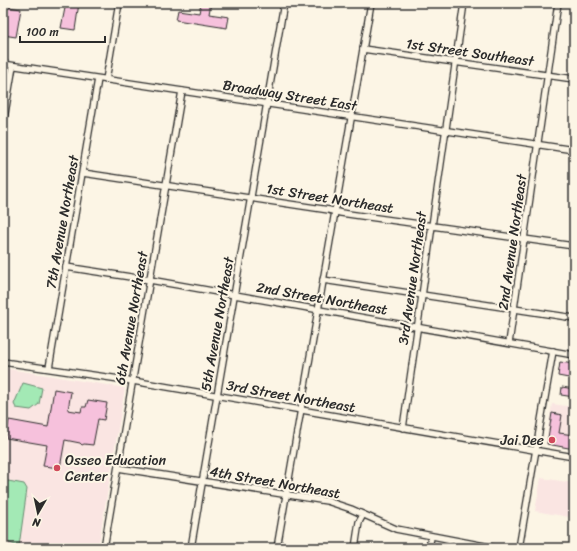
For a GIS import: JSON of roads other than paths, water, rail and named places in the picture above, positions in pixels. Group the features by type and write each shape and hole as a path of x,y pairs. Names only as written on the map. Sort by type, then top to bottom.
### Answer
{"street":[{"path":"106,80 119,3"},
{"name":"5th Avenue Northeast","path":"191,548 284,3"},
{"path":"277,548 371,3"},
{"name":"3rd Avenue Northeast","path":"403,428 464,3"},
{"name":"2nd Avenue Northeast","path":"509,343 558,3"},
{"name":"1st Street Southeast","path":"363,49 574,79"},
{"name":"Broadway Street East","path":"3,64 574,150"},
{"path":"3,125 13,66"},
{"name":"7th Avenue Northeast","path":"49,368 98,79"},
{"name":"6th Avenue Northeast","path":"104,548 182,91"},
{"name":"1st Street Northeast","path":"83,173 335,212 574,246"},
{"name":"2nd Street Northeast","path":"66,267 234,294 574,355"},
{"path":"323,280 574,318"},
{"path":"519,548 553,351"},
{"name":"3rd Street Northeast","path":"3,362 133,381 574,457"},
{"name":"4th Street Northeast","path":"118,468 286,494 333,503 396,529 495,548"},
{"path":"355,548 359,522 363,515"},
{"path":"429,548 432,537"}],"place":[{"name":"Jai Dee","path":"552,440"},
{"name":"Osseo Education Center","path":"57,468"}]}
